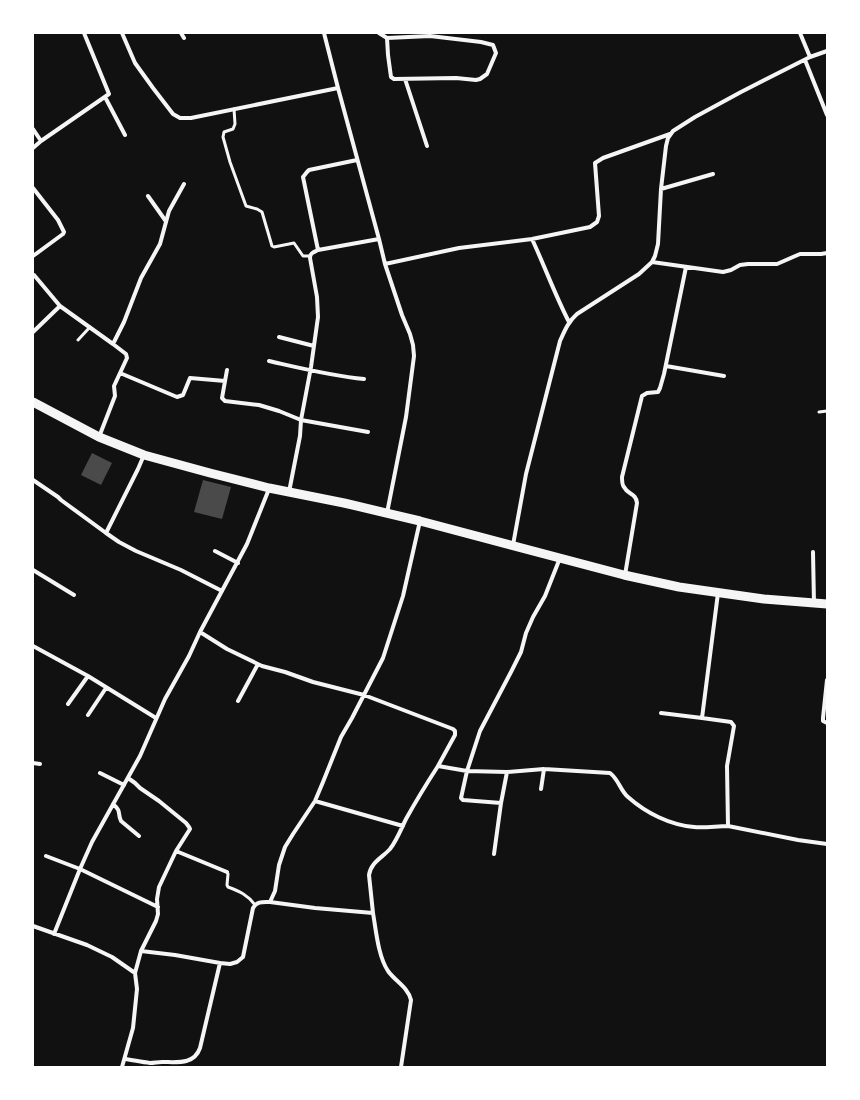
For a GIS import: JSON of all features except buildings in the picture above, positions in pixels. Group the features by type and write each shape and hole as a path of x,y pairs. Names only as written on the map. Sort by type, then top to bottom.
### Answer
{"main road":[{"path":"34,404 99,437 144,455 269,488 387,513 624,575 679,587 718,593 814,604 827,604"}],"street":[{"path":"33,148 109,94 84,33"},
{"path":"122,33 135,63 175,116 180,118 191,118 338,88"},
{"path":"181,33 184,38"},
{"path":"324,33 385,264 414,345 414,356 406,417 387,513"},
{"path":"379,33 387,38 430,36 462,39 493,45 496,51 487,74 480,79 394,79 391,77 387,38"},
{"path":"800,33 810,57"},
{"path":"385,264 459,248 532,239 590,227 597,222 599,216 595,163 603,158 670,134 676,128 717,104 810,57 827,51"},
{"path":"805,60 827,115"},
{"path":"406,79 427,146"},
{"path":"105,97 125,135"},
{"path":"33,129 41,141"},
{"path":"513,545 526,474 560,341 566,327 578,314 639,274 652,262 657,250 661,188 666,146 670,134"},
{"path":"318,250 303,177 309,170 357,160"},
{"path":"661,188 713,174"},
{"path":"113,344 124,322 141,278 160,244 168,211 184,184"},
{"path":"33,188 58,220 64,234 33,256"},
{"path":"148,196 165,220"},
{"path":"289,492 300,436 301,420 317,330 318,307 310,256 318,250 379,239"},
{"path":"532,239 569,322"},
{"path":"652,262 723,272 740,265 778,264 800,254 827,253"},
{"path":"624,575 637,503 634,495 629,493 623,487 622,477 642,396 647,393 658,392 660,388 666,366 686,267"},
{"path":"34,275 60,306 113,344 127,356 114,386 115,396 99,437"},
{"path":"33,332 60,306"},
{"path":"279,338 314,346"},
{"path":"269,361 310,371 364,380"},
{"path":"666,366 724,376"},
{"path":"227,370 222,398 225,401 259,405 280,411 301,420 368,432"},
{"path":"120,373 177,397 183,395 192,379 225,381"},
{"path":"106,533 144,455"},
{"path":"33,480 119,542 222,591"},
{"path":"54,934 92,842 140,756 156,718 174,682 248,544 269,488"},
{"path":"270,902 275,891 279,865 285,847 292,834 315,801 341,737 383,658 403,596 420,521"},
{"path":"215,551 238,563"},
{"path":"813,552 814,604"},
{"path":"501,803 463,800 461,798 467,771 480,731 512,672 521,652 526,632 545,596 560,558"},
{"path":"33,570 74,595"},
{"path":"702,718 718,593"},
{"path":"200,632 227,649 258,664 313,682 364,695 455,731 455,735 420,795 399,835 390,849 373,864 369,875 378,945 383,963 388,971 408,991 411,1000 401,1067"},
{"path":"33,646 88,676 156,718"},
{"path":"238,701 258,664"},
{"path":"68,704 88,676"},
{"path":"827,680 823,718 823,721 827,723"},
{"path":"88,715 106,688"},
{"path":"661,713 731,722 734,726 727,766 728,826"},
{"path":"33,763 40,764"},
{"path":"438,766 467,771 507,772 544,769 610,773 617,780 622,791 629,798 658,818 676,824 694,827 728,826 798,840 827,844"},
{"path":"541,789 544,769"},
{"path":"494,854 507,772"},
{"path":"100,773 124,785"},
{"path":"122,1067 133,1028 137,989 135,973 141,951 156,922 158,914 159,887 176,852 190,830 186,823 128,778"},
{"path":"315,801 403,826"},
{"path":"113,804 119,810 121,821 139,836"},
{"path":"176,852 227,872"},
{"path":"46,856 80,869 158,907"},
{"path":"141,951 220,963 230,964 237,962 243,957 253,908 255,905 262,902 373,913"},
{"path":"33,926 87,945 112,957 135,973"},
{"path":"124,1059 151,1063 178,1062 189,1060 196,1056 200,1048 220,963"}],"lane":[{"path":"234,109 235,124 233,129 224,132 223,137 230,162 246,206 262,212 272,246 274,247 294,243 303,256 310,256"},
{"path":"78,340 90,327"},
{"path":"819,412 827,411"},
{"path":"227,872 228,887 245,894 255,905"}]}
